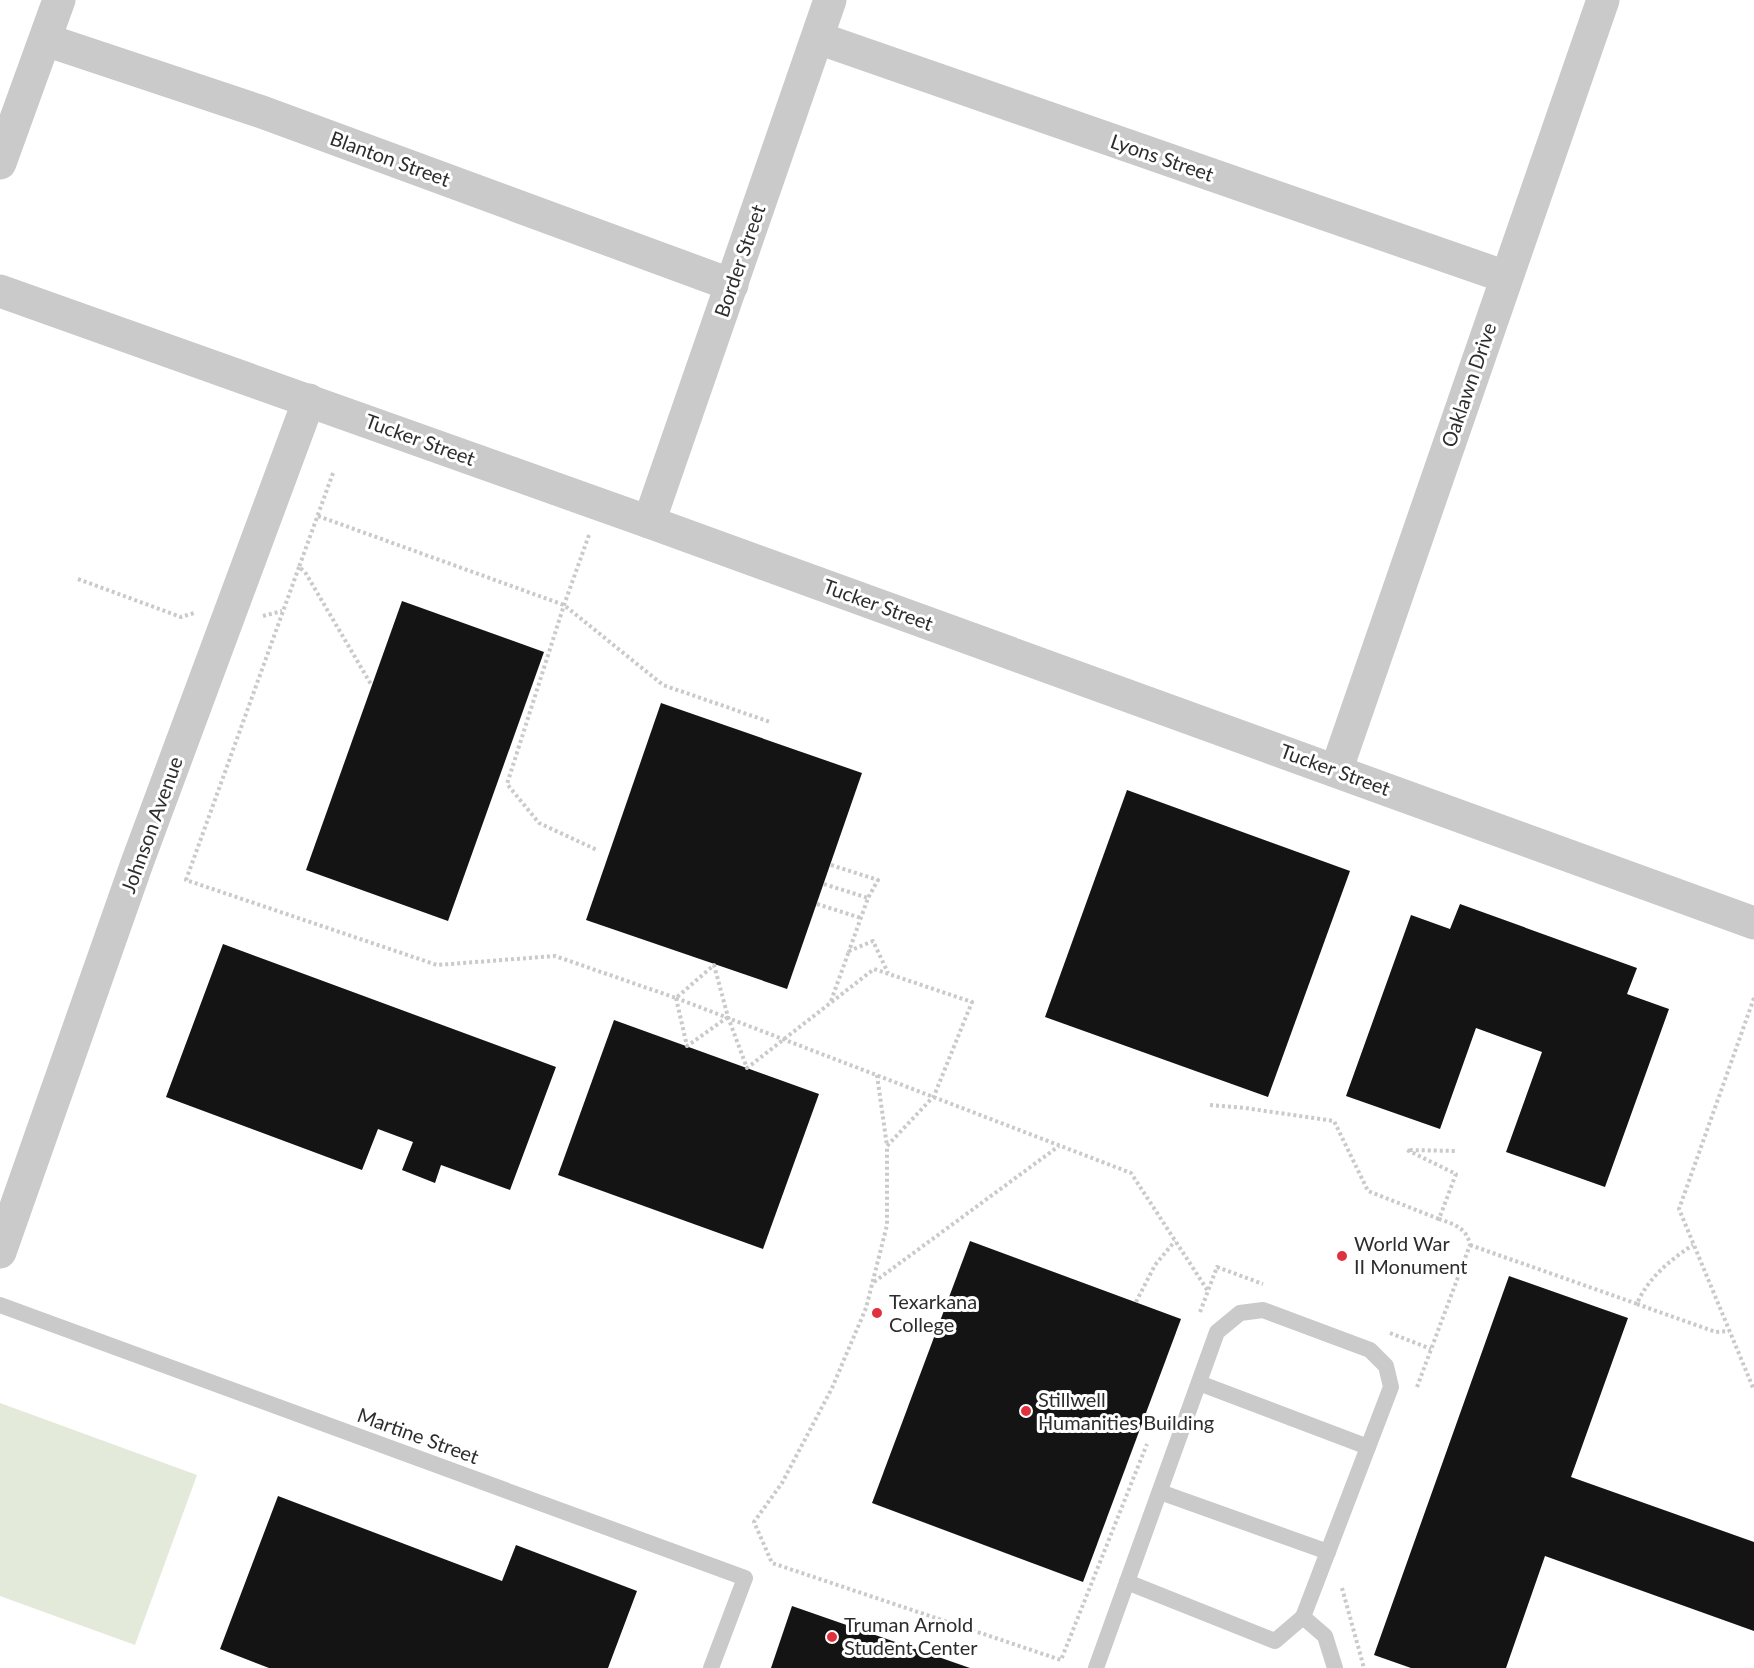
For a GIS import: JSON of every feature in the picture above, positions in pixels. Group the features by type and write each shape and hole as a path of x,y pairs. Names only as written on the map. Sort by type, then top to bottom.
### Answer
{"street":[{"path":"0,163 59,0"},
{"name":"Border Street","path":"649,522 830,0"},
{"name":"Oaklawn Drive","path":"1336,771 1603,0"},
{"name":"Lyons Street","path":"818,38 1506,277"},
{"name":"Blanton Street","path":"46,40 262,112 732,285"},
{"name":"Tucker Street","path":"0,291 649,522 1754,923"},
{"name":"Johnson Avenue","path":"0,1252 141,852 309,400"}],"lane":[{"name":"Martine Street","path":"0,1305 745,1578 714,1661"},
{"path":"1096,1668 1217,1332 1240,1313 1263,1310 1370,1350 1386,1366 1391,1386 1303,1617 1275,1641 1127,1582"},
{"path":"1199,1383 1368,1448"},
{"path":"1160,1492 1328,1552"},
{"path":"1303,1617 1325,1636 1335,1668"}],"path":[{"path":"333,473 186,880 437,965 555,956 728,1017 1131,1173 1208,1291"},
{"path":"597,850 539,823 507,784 564,604 600,505"},
{"path":"318,516 564,604 663,685 770,722"},
{"path":"299,567 305,572 372,686"},
{"path":"78,579 181,617"},
{"path":"830,1003 868,898 878,880 831,865"},
{"path":"824,884 868,898"},
{"path":"817,904 861,918"},
{"path":"849,951 873,941 888,974"},
{"path":"676,998 714,965 728,1017 747,1068 874,969 972,1002 934,1096 887,1146"},
{"path":"676,998 687,1046 728,1017"},
{"path":"1754,998 1679,1209 1754,1390"},
{"path":"877,1075 887,1146 887,1225 866,1308 832,1388 782,1483 754,1522 772,1563 1062,1660 1148,1443"},
{"path":"1210,1105 1334,1121 1368,1191 1439,1219"},
{"path":"873,1283 1060,1145"},
{"path":"1136,1302 1155,1265 1175,1241"},
{"path":"1470,1245 1716,1332 1729,1331"},
{"path":"1637,1304 1642,1292 1650,1282 1680,1253 1694,1245"},
{"path":"1199,1312 1217,1267 1271,1287"},
{"path":"1389,1333 1431,1349"}],"green space":[{"path":"0,1403 197,1475 135,1645 0,1596"}],"building":[{"path":"402,601 544,652 448,921 306,870"},
{"path":"661,703 862,773 787,989 586,920"},
{"path":"1127,790 1350,871 1268,1097 1045,1017"},
{"path":"1460,904 1637,968 1627,994 1669,1009 1605,1187 1506,1152 1542,1052 1476,1028 1440,1129 1346,1096 1411,915 1450,929"},
{"path":"223,944 556,1067 510,1190 441,1165 435,1183 402,1170 413,1142 378,1129 362,1170 166,1097"},
{"path":"614,1020 819,1094 763,1249 558,1175"},
{"name":"Stillwell Humanities Building","path":"970,1241 1181,1319 1083,1582 872,1503"},
{"path":"1509,1276 1628,1318 1571,1477 1754,1542 1754,1631 1545,1556 1506,1668 1411,1668 1374,1655"},
{"path":"278,1496 502,1581 516,1545 637,1591 608,1668 269,1668 220,1649"},
{"name":"Truman Arnold Student Center","path":"792,1606 970,1668 771,1668"}],"place":[{"name":"World War II Monument","path":"1342,1256"},
{"name":"Texarkana College","path":"877,1313"},
{"name":"Stillwell Humanities Building","path":"1026,1411"},
{"name":"Truman Arnold Student Center","path":"832,1637"}]}
